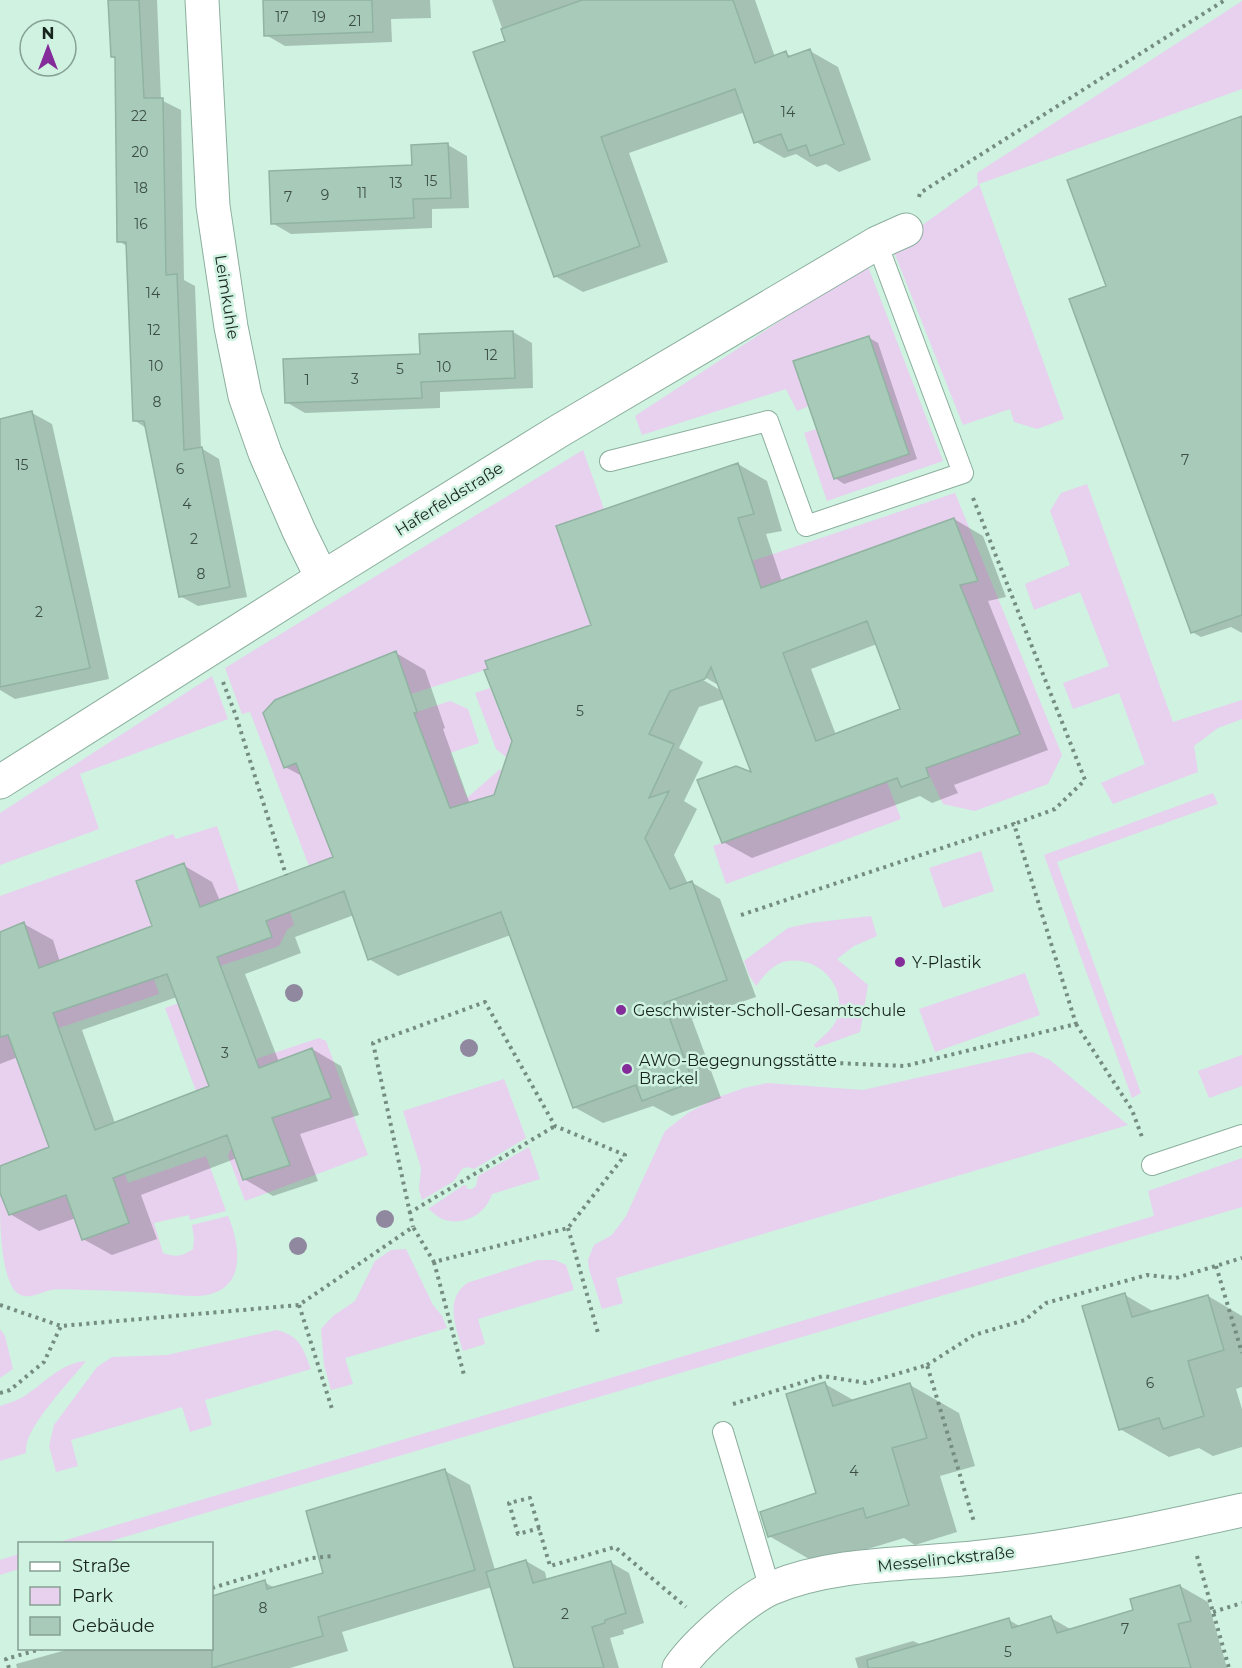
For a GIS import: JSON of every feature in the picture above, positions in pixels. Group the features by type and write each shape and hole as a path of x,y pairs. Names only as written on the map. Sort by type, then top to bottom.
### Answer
{"street":[{"name":"Leimkuhle","path":"202,0 213,206 240,373 245,396 266,453 322,578"},
{"name":"Haferfeldstraße","path":"0,782 322,578 626,390 891,237"},
{"name":"Messelinckstraße","path":"680,1668 742,1606 770,1589 813,1575 870,1567 984,1557 1116,1538 1242,1510"}],"lane":[{"path":"610,461 768,421 806,526 963,473 891,237"},
{"path":"1152,1165 1242,1135"},
{"path":"723,1432 770,1589"}],"path":[{"path":"891,237 921,193 1225,0"},
{"path":"741,915 1055,810 1085,780 963,473"},
{"path":"210,650 236,716 286,875"},
{"path":"1014,825 1076,1024 1132,1110 1152,1165"},
{"path":"434,1262 568,1228 625,1155 555,1126 485,1002 373,1043 409,1213 413,1227 434,1262 464,1375"},
{"path":"788,1061 905,1066 1076,1024"},
{"path":"409,1213 555,1126"},
{"path":"0,1305 61,1326 299,1305 413,1227"},
{"path":"568,1228 598,1333"},
{"path":"725,1406 823,1376 866,1383 927,1365 974,1335 1025,1320 1046,1303 1147,1275 1176,1278 1242,1258"},
{"path":"1216,1266 1242,1353"},
{"path":"299,1305 333,1412"},
{"path":"0,1393 10,1390 44,1362 61,1326"},
{"path":"927,1365 984,1557"},
{"path":"540,1528 518,1534 509,1503 530,1498 540,1528 550,1566 615,1547 715,1631"},
{"path":"1187,1522 1229,1668"},
{"path":"213,1588 312,1558 332,1556"},
{"path":"1212,1612 1242,1604"},
{"path":"9,1668 6,1659 37,1650"}],"green space":[{"path":"1242,1 1242,89 979,184 1064,419 1037,429 1014,422 1010,409 963,425 892,247 978,185 977,173"},
{"path":"867,264 943,461 827,501 804,433 816,429 834,479 909,454 868,336 794,361 809,406 797,411 786,389 642,435 635,416"},
{"path":"583,450 604,509 556,527 591,625 485,661 488,669 411,694 275,700 263,712 284,767 296,763 333,857 309,866 250,712 242,714 225,668"},
{"path":"1087,484 1173,722 1242,700 1242,719 1218,728 1194,746 1198,772 1113,804 1101,783 1145,764 1119,693 1073,709 1063,683 1109,666 1080,592 1034,610 1025,584 1070,565 1050,511 1061,493"},
{"path":"955,493 1062,755 1048,784 975,811 943,804 926,768 1020,734 960,585 978,580 954,518 761,588 752,561"},
{"path":"212,676 228,719 80,774 99,829 0,865 0,813"},
{"path":"490,688 507,730 514,734 506,757 496,749 475,693"},
{"path":"450,701 468,709 479,743 450,753 467,798 500,769 508,774 507,796 450,808 414,713"},
{"path":"887,782 901,819 726,884 713,846"},
{"path":"1213,793 1218,804 1057,862 1141,1093 1132,1098 1044,855"},
{"path":"217,826 240,893 200,907 183,863 136,881 152,926 39,968 24,922 0,932 0,896 173,834 176,839"},
{"path":"981,851 994,891 943,908 929,868"},
{"path":"290,912 294,925 287,930 279,946 220,966 217,957 272,937 267,921"},
{"path":"871,916 877,936 854,946 837,959 868,985 860,1032 816,1048 814,1045 834,1025 839,1009 839,997 835,985 828,976 819,968 808,963 783,962 771,969 756,986 744,961 788,928 810,923"},
{"path":"1025,973 1040,1015 935,1052 919,1009"},
{"path":"154,979 159,994 59,1028 53,1013"},
{"path":"179,1003 209,1086 196,1091 165,1008"},
{"path":"8,1035 49,1147 0,1166 0,1037"},
{"path":"319,1038 326,1041 368,1155 245,1201 228,1156 231,1148 243,1180 290,1165 272,1118 331,1098 312,1048 259,1068 256,1059"},
{"path":"1032,1052 1050,1060 1128,1125 616,1278 623,1303 602,1309 589,1269 588,1260 594,1245 612,1235 626,1216 665,1131 688,1113 716,1098 767,1083 863,1090"},
{"path":"1242,1055 1242,1086 1209,1098 1198,1071"},
{"path":"504,1079 526,1138 474,1169 467,1167 462,1169 454,1181 422,1200 419,1190 421,1168 403,1111"},
{"path":"529,1147 540,1179 492,1194 480,1212 460,1221 445,1220 428,1209 464,1185 467,1189 472,1189 476,1186 478,1176"},
{"path":"206,1156 226,1211 190,1220 189,1215 154,1223 163,1253 179,1256 193,1249 192,1225 228,1216 236,1242 237,1255 232,1279 224,1287 213,1293 197,1296 60,1289 26,1296 14,1290 9,1281 3,1257 0,1193 9,1215 66,1195 129,1223 113,1178 125,1174 128,1183"},
{"path":"1242,1158 1242,1207 107,1542 59,1542 1154,1216 1148,1191"},
{"path":"406,1249 433,1305 442,1316 447,1328 345,1358 353,1384 331,1390 324,1365 321,1329 333,1316 355,1301 375,1261 391,1250"},
{"path":"538,1260 555,1260 566,1265 574,1290 478,1319 485,1344 463,1351 454,1315 454,1306 460,1290 467,1283"},
{"path":"0,1329 5,1336 13,1369 0,1378"},
{"path":"277,1330 291,1336 300,1344 311,1369 205,1400 212,1425 190,1432 182,1407 71,1440 78,1466 56,1472 49,1446 54,1425 97,1367 112,1357 167,1355"},
{"path":"86,1361 38,1420 26,1444 26,1453 0,1461 0,1406 23,1397 60,1370"},
{"path":"18,1554 18,1569 0,1575 0,1560"}],"building":[{"path":"108,0 139,0 144,98 163,98 166,275 177,274 184,450 202,447 230,587 179,597 144,421 133,421 126,242 117,242 115,57 111,57"},
{"path":"263,0 372,0 373,32 264,36"},
{"path":"582,0 733,0 755,63 786,51 788,57 810,49 844,144 810,156 806,145 788,151 781,134 754,143 735,89 601,137 640,246 554,277 473,52 505,41 501,29"},
{"path":"1242,116 1242,615 1191,633 1069,299 1106,286 1067,180"},
{"path":"448,143 451,198 413,199 414,218 271,224 269,171 412,165 411,145"},
{"path":"513,331 515,378 421,382 422,398 285,403 283,359 420,354 419,334"},
{"path":"869,336 909,454 834,479 793,361"},
{"path":"32,411 90,668 0,687 0,419"},
{"path":"738,463 754,514 738,518 761,588 954,518 978,581 960,585 1020,734 926,768 929,777 901,787 897,778 722,843 697,780 736,766 751,772 711,667 705,679 670,691 649,734 674,744 649,798 669,791 645,838 670,889 692,881 727,980 664,1003 693,1082 642,1101 636,1085 573,1108 501,912 368,960 344,891 266,921 272,937 217,957 259,1068 312,1048 331,1098 272,1118 290,1165 243,1180 227,1135 113,1178 129,1223 82,1240 66,1195 9,1215 0,1193 0,1166 49,1147 8,1035 0,1037 0,932 24,922 39,968 152,926 136,881 184,863 200,907 333,857 296,763 284,768 263,713 275,700 396,651 417,712 414,713 450,808 494,795 512,741 484,670 488,669 485,661 591,625 556,526","holes":["867,621 900,709 816,741 783,653","167,974 209,1086 95,1130 53,1013"]},
{"path":"1125,1293 1132,1317 1208,1295 1224,1350 1188,1361 1204,1416 1163,1429 1159,1418 1119,1430 1082,1306"},
{"path":"825,1382 833,1406 910,1383 927,1438 892,1448 909,1505 866,1518 863,1508 768,1537 760,1512 816,1493 786,1394"},
{"path":"445,1469 475,1570 318,1617 323,1636 212,1668 213,1596 265,1580 267,1589 323,1573 306,1511"},
{"path":"526,1560 533,1583 611,1561 626,1613 592,1627 604,1668 514,1668 486,1572"},
{"path":"1180,1585 1191,1621 1178,1624 1191,1668 868,1668 867,1660 1009,1618 1012,1628 1051,1616 1057,1633 1133,1610 1130,1599"}],"place":[{"name":"Y-Plastik","path":"900,962"},
{"name":"Geschwister-Scholl-Gesamtschule","path":"621,1010"},
{"name":"AWO-Begegnungsstätte Brackel","path":"627,1069"}]}
